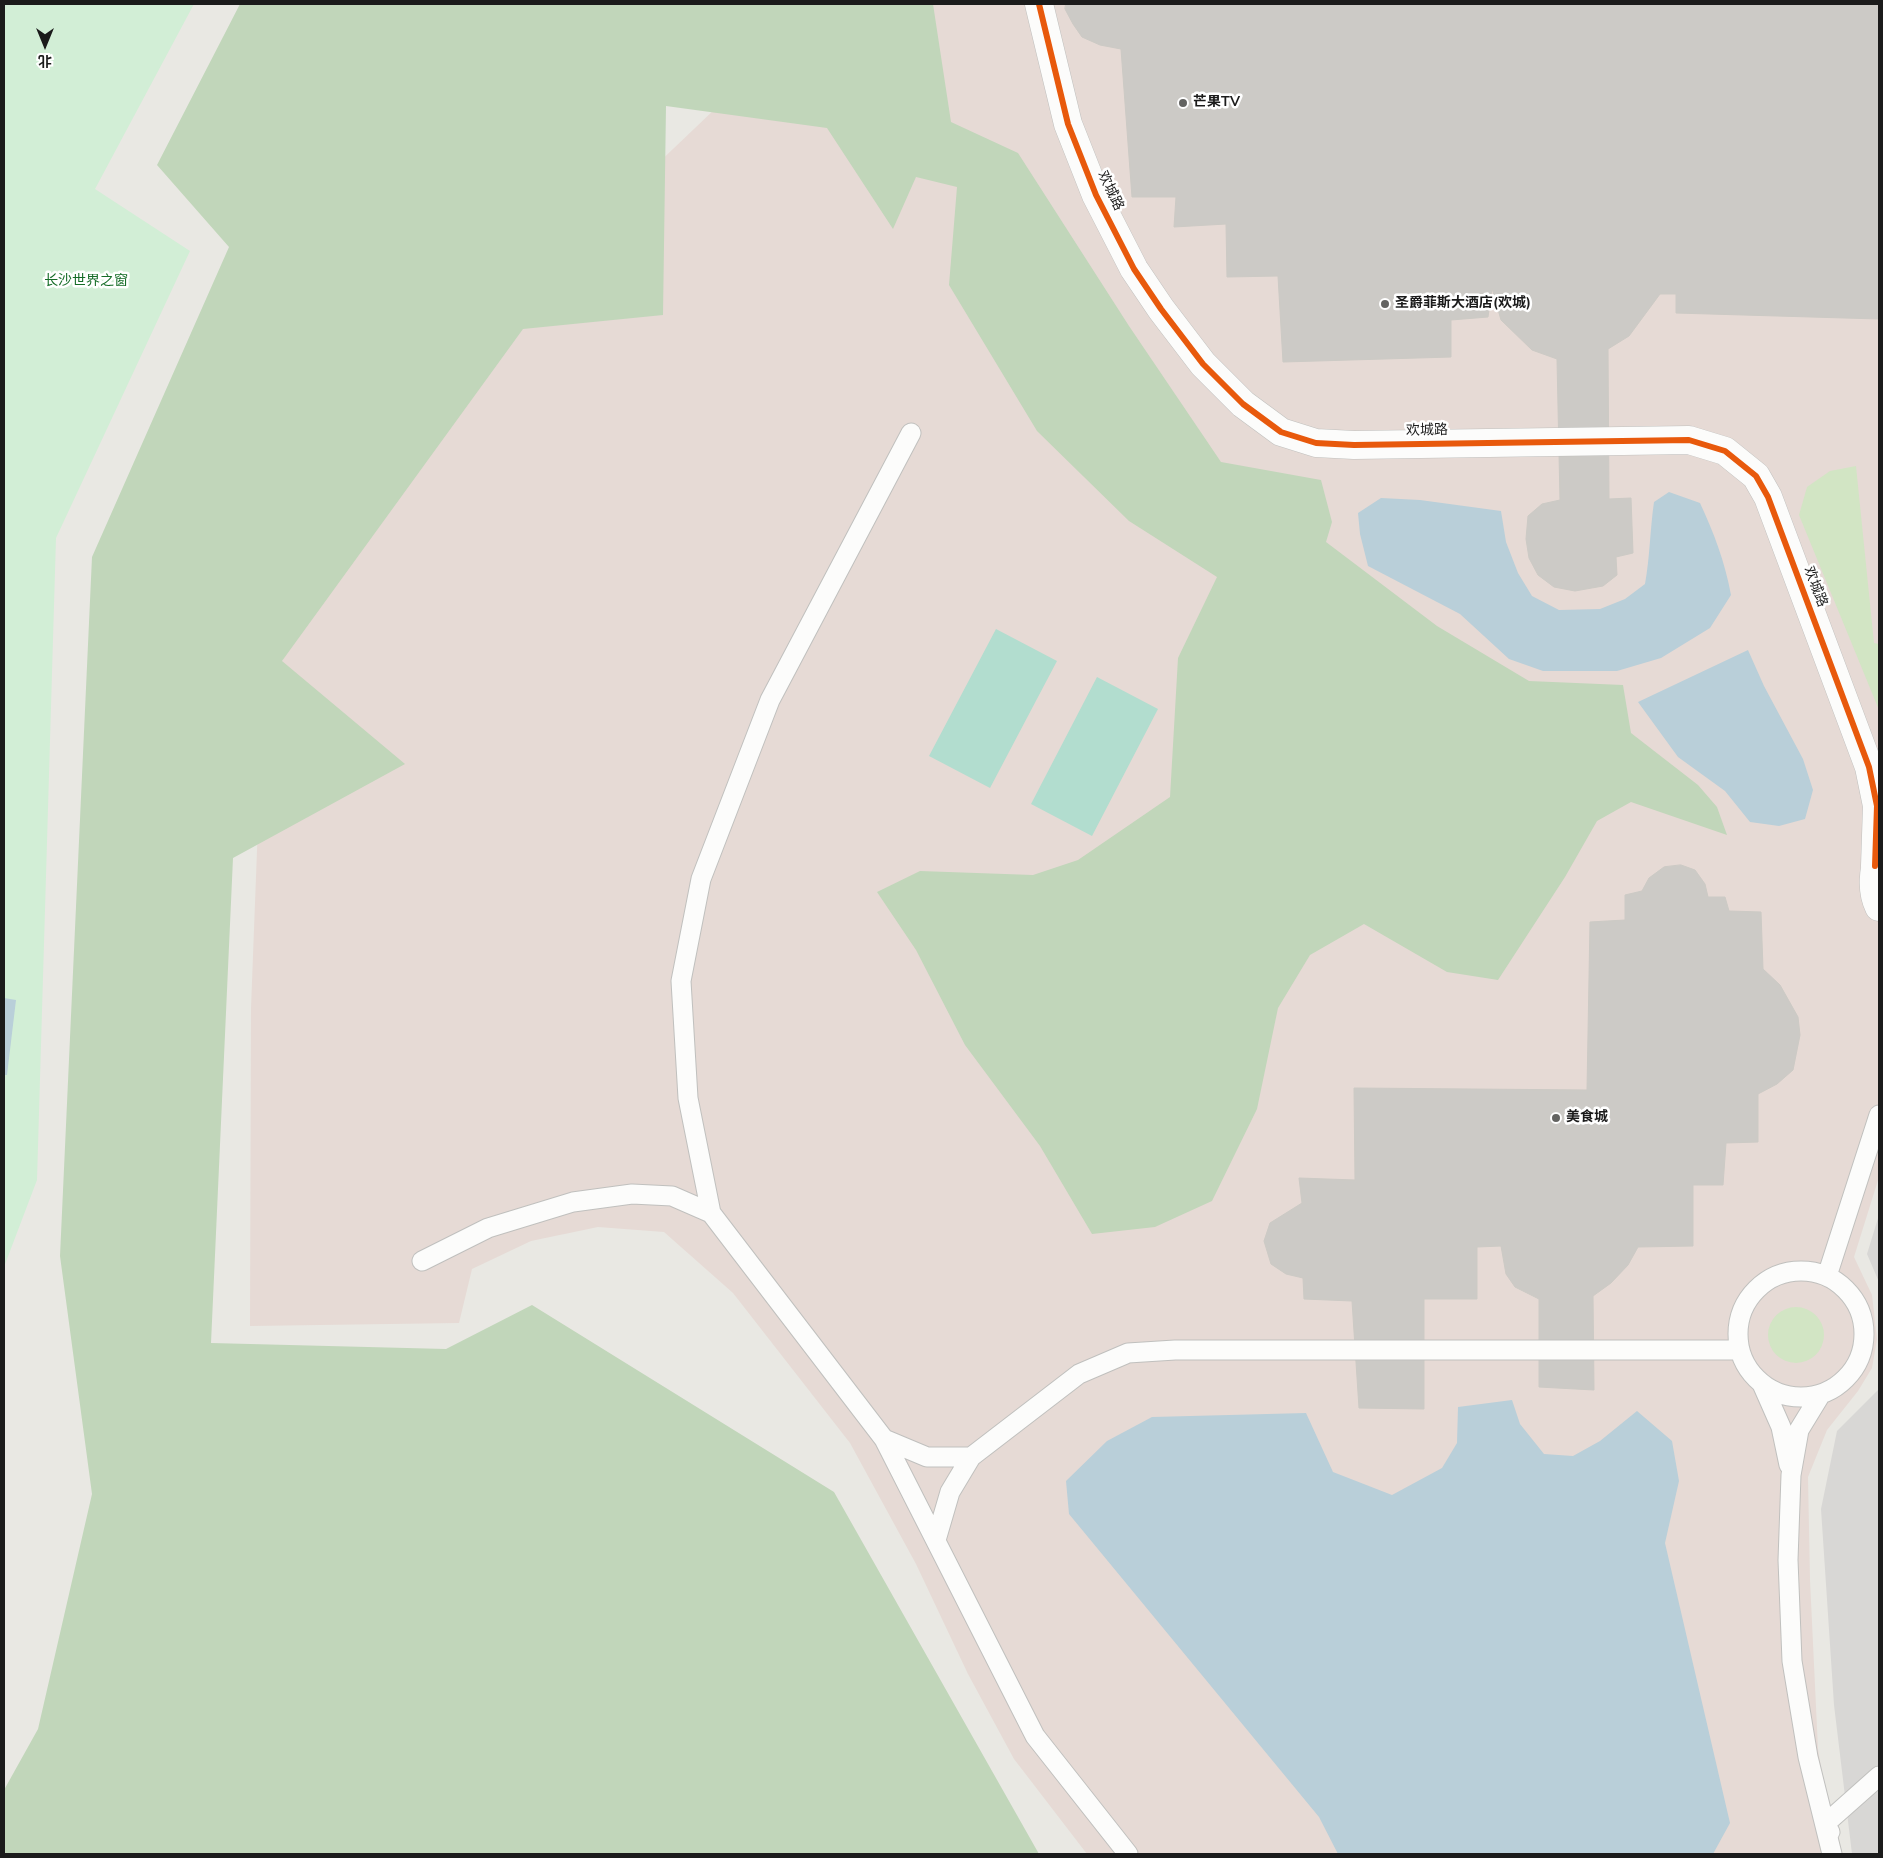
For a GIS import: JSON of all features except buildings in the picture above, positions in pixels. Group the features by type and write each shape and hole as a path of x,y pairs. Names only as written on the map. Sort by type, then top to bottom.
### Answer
{"street":[{"name":"欢城路","path":"1039,4 1068,124 1101,203 1134,268 1161,309 1203,364 1243,404 1282,432 1316,443 1354,445 1689,440 1725,450 1756,476 1768,498 1874,771 1877,806 1877,860 1874,885 1879,907"}],"lane":[{"path":"911,433 770,700 701,879 681,981 688,1098 711,1213 884,1439 1035,1736 1128,1854"},
{"path":"1827,1276 1879,1116"},
{"path":"422,1261 488,1228 573,1202 632,1194 672,1196 711,1213"},
{"path":"1807,1271 1827,1276 1845,1288 1858,1306 1864,1326 1864,1348 1855,1368 1841,1384 1821,1394 1800,1398 1780,1394 1762,1384 1748,1369 1739,1350 1738,1330 1742,1310 1753,1293 1768,1280 1787,1272 1807,1271"},
{"path":"936,1540 950,1492 971,1457 1079,1374 1128,1353 1175,1350 1739,1350"},
{"path":"1762,1384 1782,1427 1791,1475"},
{"path":"1821,1394 1799,1430 1791,1475 1788,1560 1792,1661 1808,1757 1832,1854"},
{"path":"884,1439 927,1457 971,1457"},
{"path":"1826,1824 1879,1776"},
{"path":"1826,1824 1841,1854"}],"shaded area":[{"path":"825,4 1879,4 1879,1177 1854,1257 1872,1295 1877,1339 1872,1368 1858,1391 1827,1430 1808,1477 1810,1580 1818,1749 1835,1854 1087,1854 1014,1759 968,1674 916,1564 850,1443 733,1293 664,1232 598,1227 531,1241 472,1269 459,1323 250,1326 251,1008 259,798 286,638 565,252"},
{"path":"1879,1215 1879,1282 1867,1254"},
{"path":"1879,1389 1879,1854 1852,1854 1834,1705 1821,1509 1837,1431"}],"green space":[{"name":"长沙世界之窗","path":"4,4 194,4 95,189 190,251 56,538 37,1180 4,1267"},
{"path":"240,4 933,4 951,122 1018,153 1129,326 1221,462 1321,480 1332,522 1326,542 1437,626 1529,681 1623,685 1631,733 1698,785 1717,807 1727,835 1631,802 1597,821 1565,877 1498,980 1447,972 1364,924 1310,955 1278,1008 1257,1109 1212,1201 1155,1227 1092,1234 1040,1146 965,1045 916,950 877,892 920,871 1033,875 1078,860 1170,797 1178,658 1217,577 1129,521 1037,431 949,285 957,187 916,177 893,229 827,128 666,106 663,315 523,329 282,661 405,764 233,858 211,1343 446,1349 532,1305 834,1492 1039,1854 4,1854 4,1790 38,1729 92,1494 60,1256 92,557 229,247 157,165"},
{"path":"1856,466 1874,643 1879,644 1879,710 1799,515 1807,487 1830,471"},
{"path":"996,629 1057,661 990,788 929,756"},
{"path":"1097,677 1158,709 1092,836 1031,804"},
{"path":"1796,1307 1807,1309 1816,1315 1822,1324 1824,1335 1822,1346 1816,1355 1807,1361 1796,1363 1785,1361 1776,1355 1770,1346 1768,1335 1770,1324 1776,1315 1785,1309"}],"water":[{"path":"1669,492 1700,503 1726,571 1731,595 1710,628 1661,658 1617,671 1543,671 1509,659 1460,614 1368,566 1360,534 1358,513 1381,498 1420,500 1501,511 1506,542 1518,573 1532,596 1559,610 1600,609 1625,599 1645,584 1654,502"},
{"path":"1748,650 1764,686 1803,759 1813,790 1805,819 1779,826 1750,822 1725,791 1678,757 1638,702"},
{"path":"4,998 16,1000 7,1075 4,1075"},
{"path":"1512,1400 1520,1424 1544,1454 1573,1456 1600,1441 1637,1411 1672,1441 1679,1481 1665,1543 1730,1823 1713,1854 1338,1854 1319,1817 1069,1514 1066,1481 1107,1441 1152,1417 1306,1413 1333,1472 1392,1495 1442,1468 1457,1443 1458,1407"}],"cycle path":[{"path":"1039,4 1068,124 1096,195 1134,269 1161,309 1203,364 1243,404 1281,432 1316,443 1354,445 1689,440 1725,451 1756,476 1768,497 1869,767 1877,806 1875,866"}],"place":[{"name":"芒果TV","path":"1183,103"},
{"name":"圣爵菲斯大酒店(欢城)","path":"1385,304"},
{"name":"美食城","path":"1556,1118"}]}
